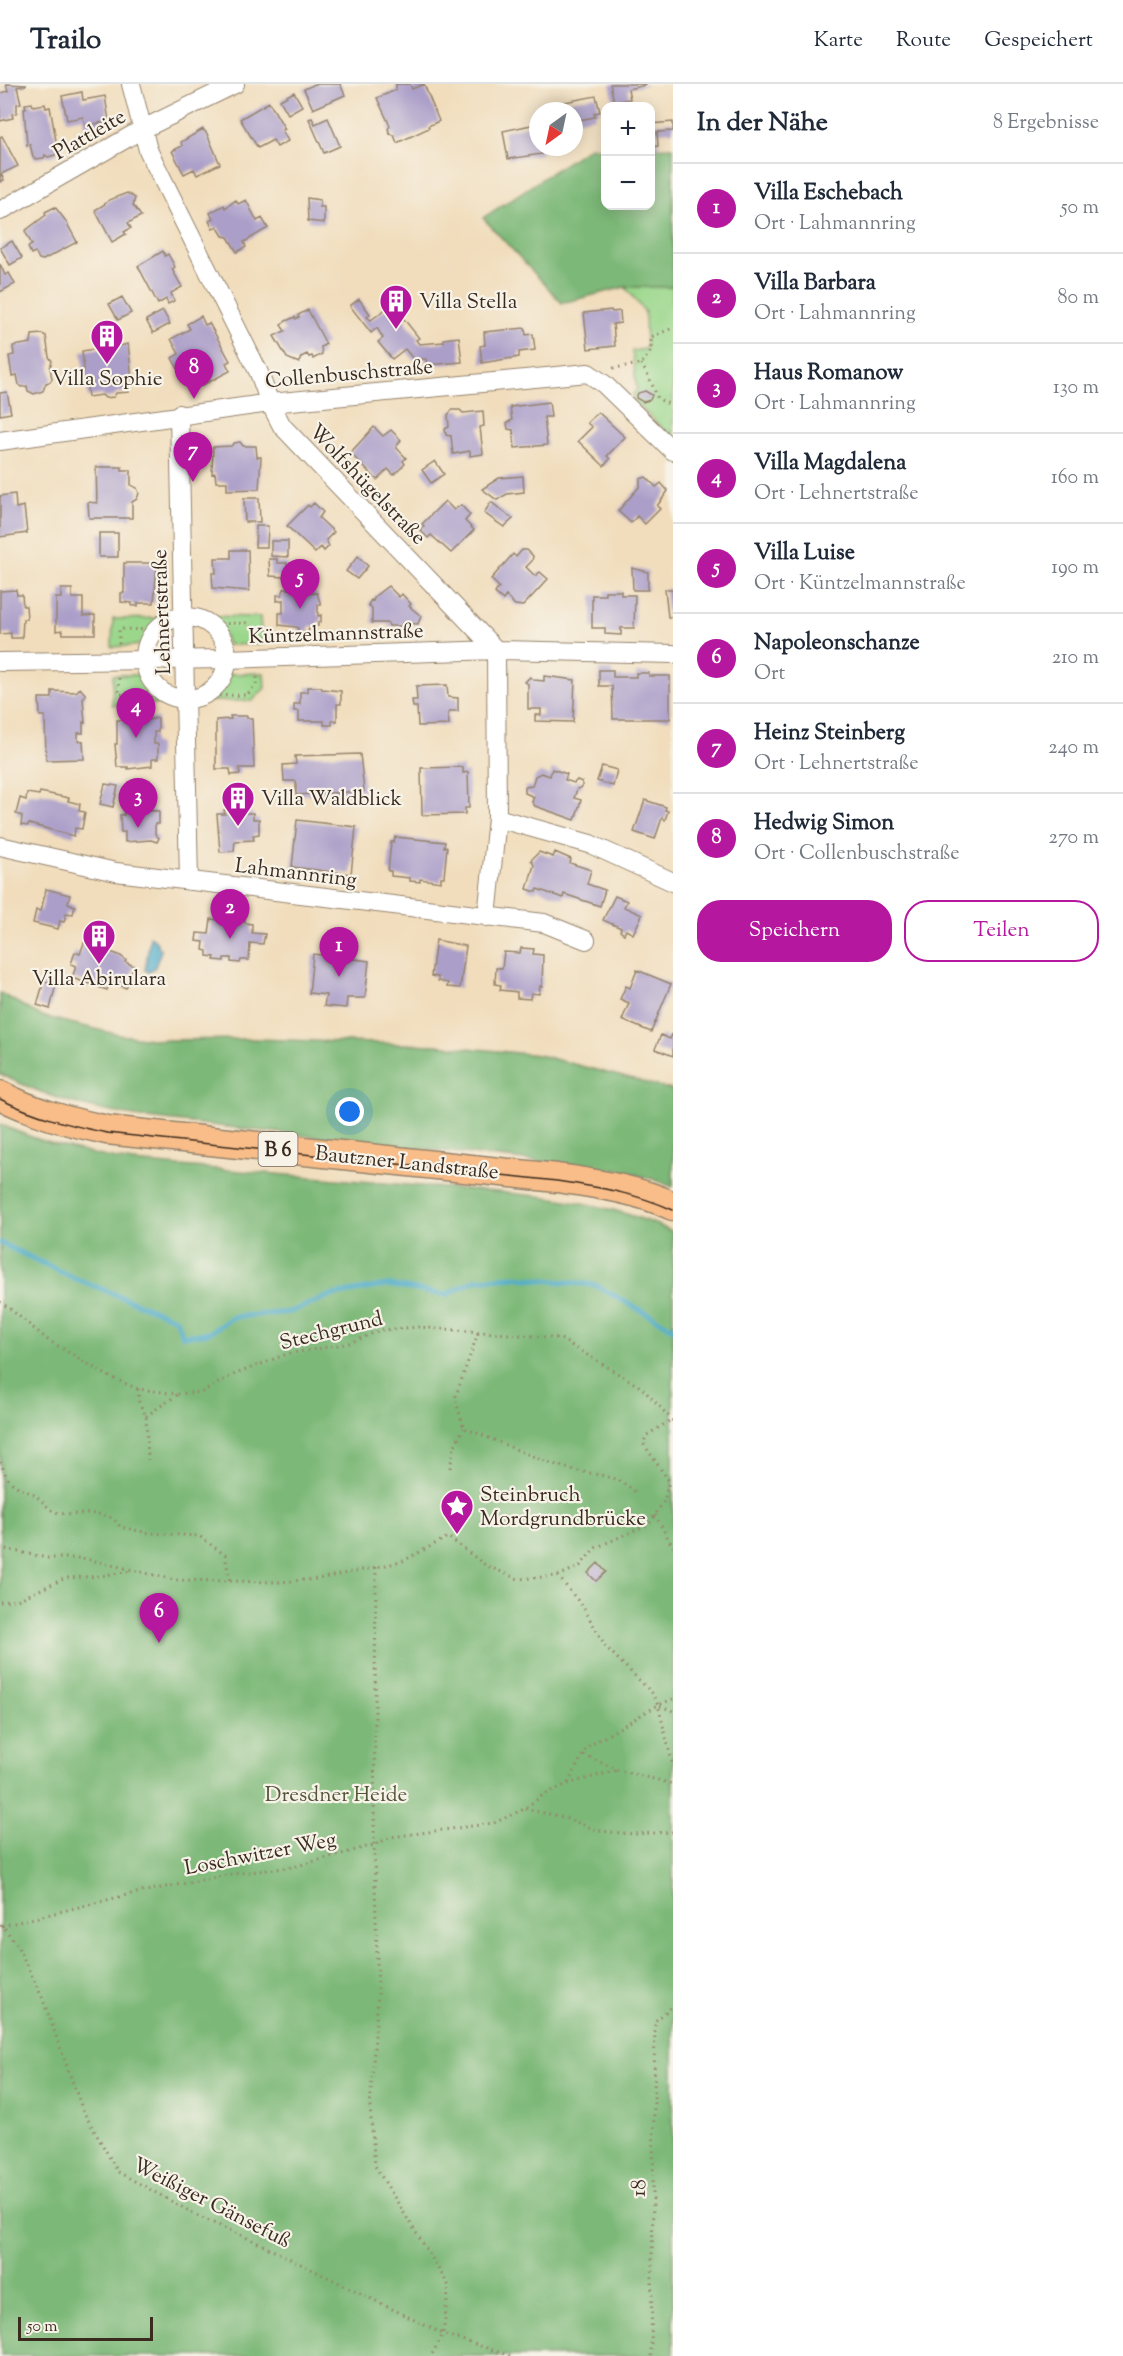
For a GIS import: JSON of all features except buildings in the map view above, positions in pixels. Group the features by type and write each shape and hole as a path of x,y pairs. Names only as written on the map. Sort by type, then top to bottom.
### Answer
{"main road":[{"name":"Bautzner Landstraße","path":"0,1095 33,1110 107,1130 557,1178 615,1186 673,1206"}],"street":[{"name":"Wolfshügelstraße","path":"130,84 147,150 259,372 270,403 282,426 496,651"},
{"name":"Plattleite","path":"0,211 141,130 235,84"},
{"name":"Collenbuschstraße","path":"0,441 270,403 588,373 604,384 673,451"},
{"name":"Lehnertstraße","path":"179,414 184,659 187,698 189,881"},
{"path":"183,617 197,618 209,624 219,633 225,645 227,659 225,671 219,682 210,691 187,698 157,687 151,679 145,658 147,643 156,630 168,621 183,617"},
{"name":"Küntzelmannstraße","path":"0,662 145,658 227,659 496,651 673,654"},
{"path":"487,917 497,818 496,651"},
{"path":"497,818 590,844 673,882"},
{"name":"Lahmannring","path":"0,846 116,872 544,923 586,940"}],"path":[{"path":"641,364 651,351 651,337 673,328"},
{"path":"633,364 641,364"},
{"path":"641,364 658,399 673,406"},
{"path":"209,624 246,623 256,633 256,658"},
{"path":"156,630 119,629 119,694 187,698 248,695 257,680"},
{"name":"Stechgrund","path":"0,1302 48,1340 108,1376 138,1389 177,1394 202,1392 233,1375 287,1354 350,1343 380,1330 418,1327 559,1338 642,1388 672,1421"},
{"path":"450,1468 454,1447 464,1428 455,1398 478,1333"},
{"path":"138,1389 139,1402 146,1416 147,1460"},
{"path":"146,1416 177,1394"},
{"path":"0,1548 47,1558 82,1558 175,1580 230,1582 318,1580 401,1562 448,1537 485,1565 518,1579 558,1576 579,1566 595,1548 649,1524 664,1501 669,1480 643,1443 647,1435 672,1421"},
{"path":"464,1428 569,1468 606,1475 629,1485 635,1492"},
{"path":"0,1462 6,1477 12,1483 36,1496 56,1513 106,1515 116,1520 120,1527 149,1533 198,1536 225,1555 230,1582"},
{"path":"655,1515 673,1547"},
{"path":"376,1567 374,1845 378,1993 370,2106 375,2166 449,2286 443,2334 431,2356"},
{"path":"0,1602 17,1600 66,1578 100,1576 134,1570"},
{"path":"558,1576 583,1607 606,1647 652,1693 658,1705 673,1766"},
{"path":"567,1784 587,1747 658,1705 673,1699"},
{"path":"658,1705 673,1711"},
{"path":"584,1755 618,1770"},
{"name":"Loschwitzer Weg","path":"1,1926 131,1894 232,1874 293,1867 374,1845 391,1837 495,1823 567,1784 618,1770 673,1784"},
{"path":"524,1809 563,1816 599,1831 634,1834 673,1832"},
{"name":"Weißiger Gänsefuß","path":"1,1926 17,1945 42,1997 83,2111 118,2172 202,2218 252,2240 443,2334 511,2356"},
{"name":"18","path":"651,2356 655,2021 673,2006"}],"green space":[{"path":"590,147 601,148 601,210 655,210 655,148 673,147 673,287 625,287 562,303 483,218 576,156 583,156 583,152"},
{"path":"625,287 673,287 673,439 633,400 633,394 637,390 632,351 646,349 645,312"},
{"path":"203,616 260,617 262,644 228,645 225,636"},
{"path":"165,618 156,626 144,645 112,647 113,619"},
{"path":"264,673 265,688 252,701 202,701 221,684 226,674"},
{"path":"113,675 145,675 156,690 168,699 169,704 112,705"},
{"path":"0,993 41,1016 120,1035 160,1040 255,1039 435,1045 539,1055 673,1090 673,1187 653,1179 616,1170 147,1118 72,1102 0,1074"},
{"name":"Dresdner Heide","path":"0,1124 48,1142 132,1162 549,1197 612,1210 643,1219 673,1232 673,2356 0,2356"}],"water":[{"path":"150,937 155,940 161,951 155,967 149,972 145,970"}],"waterway":[{"path":"0,1243 72,1277 176,1319 183,1336 209,1333 233,1317 290,1312 329,1296 387,1285 446,1295 475,1280 512,1277 595,1285 673,1328"}],"tram line":[{"path":"0,1099 52,1119 107,1133 557,1181 631,1195 673,1210"}],"place":[{"name":"Villa Stella","path":"396,330"},
{"name":"Villa Sophie","path":"107,365"},
{"name":"Hedwig Simon","path":"194,399"},
{"name":"Heinz Steinberg","path":"193,482"},
{"name":"Villa Luise","path":"300,609"},
{"name":"Villa Magdalena","path":"136,738"},
{"name":"Villa Waldblick","path":"238,827"},
{"name":"Haus Romanow","path":"138,828"},
{"name":"Villa Barbara","path":"230,939"},
{"name":"Villa Abirulara","path":"99,965"},
{"name":"Villa Eschebach","path":"339,977"},
{"name":"Steinbruch Mordgrundbrücke","path":"457,1535"},
{"name":"Napoleonschanze","path":"159,1643"}]}
